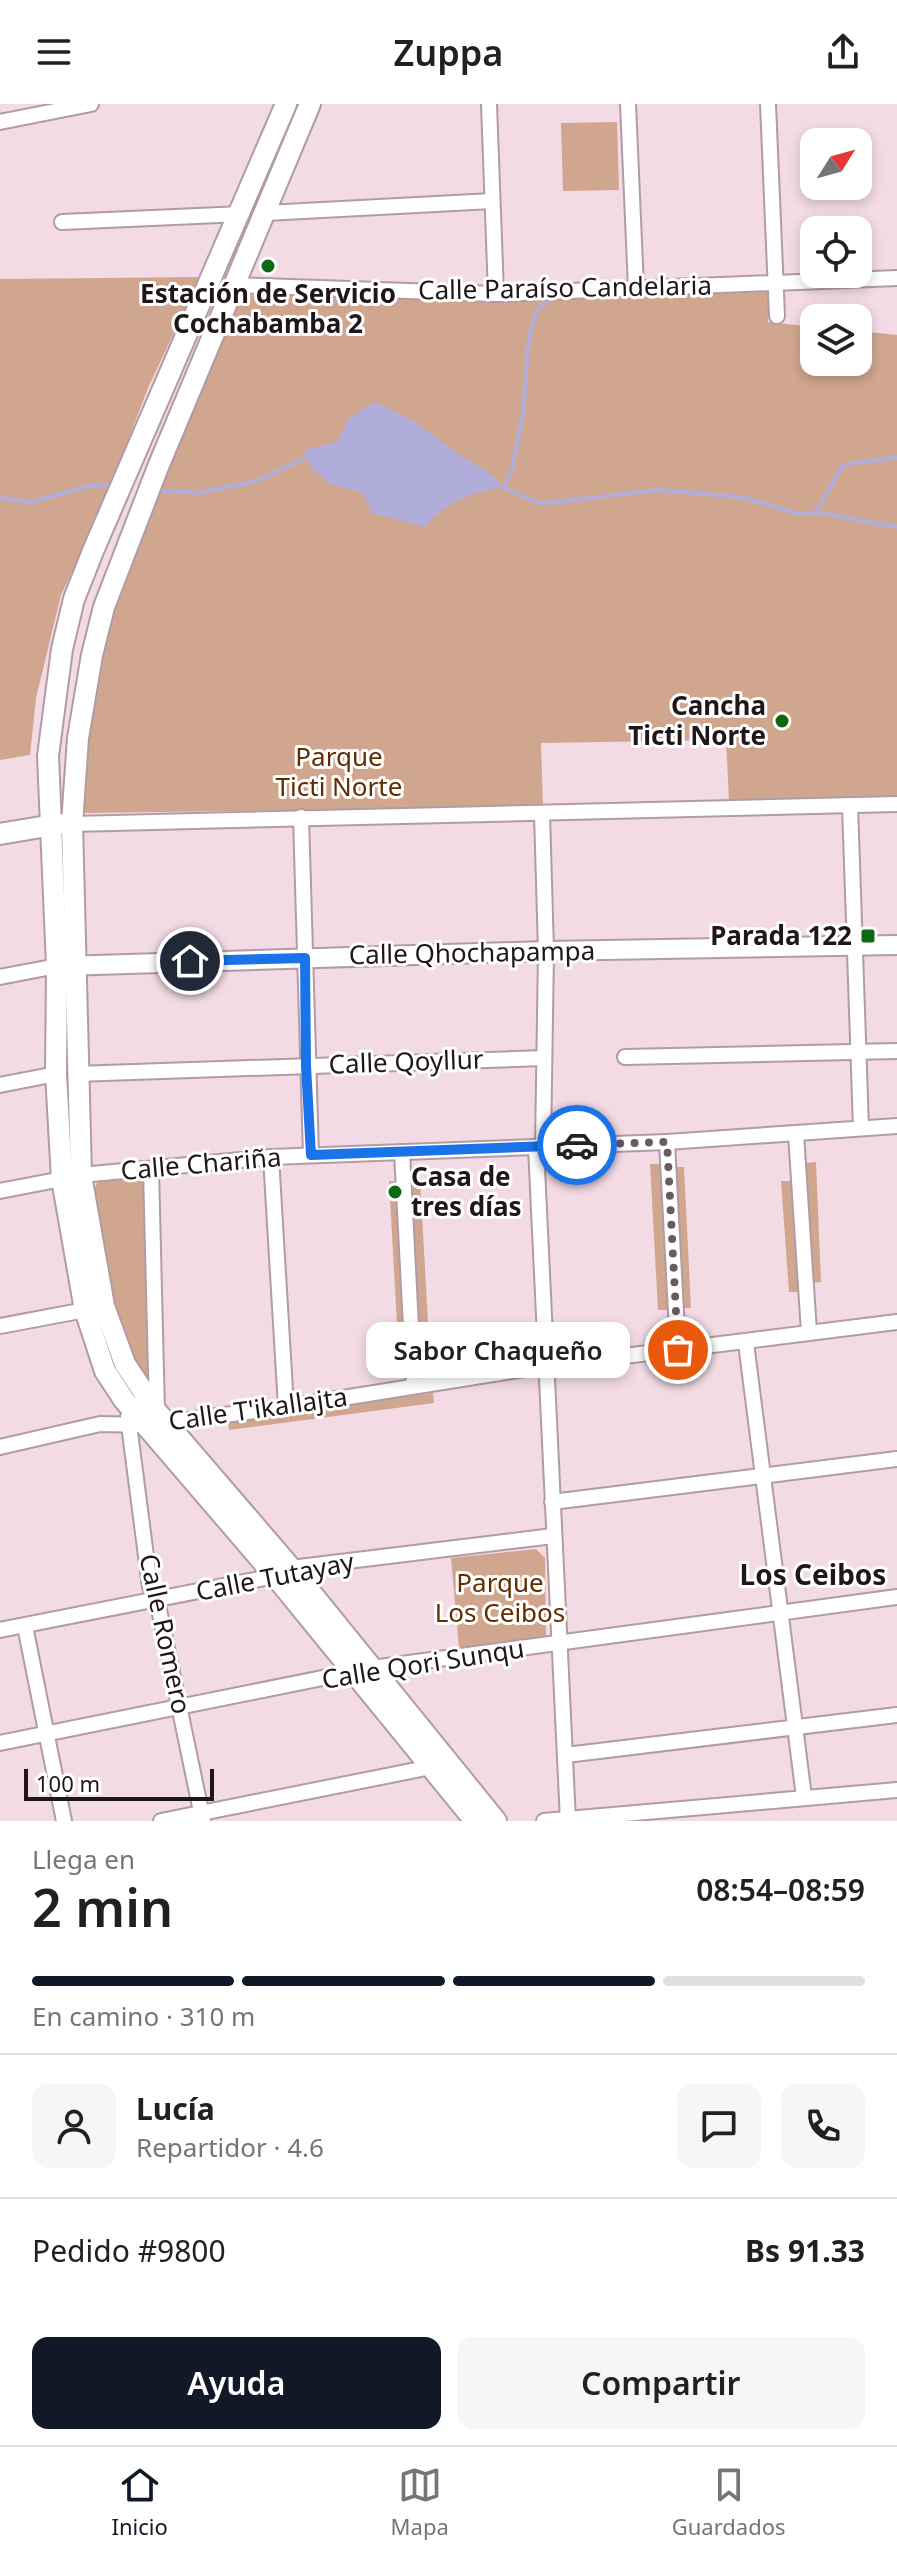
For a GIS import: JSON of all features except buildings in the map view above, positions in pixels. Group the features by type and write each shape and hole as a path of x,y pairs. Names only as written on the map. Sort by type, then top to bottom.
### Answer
{"main road":[{"path":"66,966 49,825 48,756 62,649 74,599 242,214 286,104"},
{"path":"310,104 158,467 104,607 92,655 78,738 66,966 66,1074 71,1177 85,1310 105,1371 124,1400 150,1420 496,1821"},
{"path":"0,834 72,824"},
{"path":"71,1177 113,1336 150,1420"},
{"path":"363,1670 431,1767 475,1821"}],"street":[{"path":"0,122 89,104"},
{"path":"489,104 496,294"},
{"path":"628,104 636,288"},
{"path":"768,104 777,316"},
{"path":"266,213 492,201"},
{"path":"62,222 242,214"},
{"name":"Calle Paraíso Candelaria","path":"233,285 496,294 897,278"},
{"path":"72,824 897,804"},
{"path":"850,805 861,1128"},
{"path":"542,813 546,951 540,1147 544,1366 568,1819"},
{"path":"301,817 311,1155"},
{"name":"Calle Qhochapampa","path":"0,977 66,966 546,951 897,945"},
{"path":"625,1057 897,1051"},
{"name":"Calle Qoyllur","path":"0,1085 66,1074 544,1058"},
{"name":"Calle Chariña","path":"0,1191 71,1177 271,1157 667,1142 897,1128"},
{"path":"796,1134 809,1332"},
{"path":"667,1142 678,1350"},
{"path":"402,1152 414,1385"},
{"path":"271,1157 286,1407"},
{"name":"Calle Romero","path":"151,1169 150,1587 157,1600 202,1817"},
{"path":"0,1326 85,1310"},
{"name":"Calle T'ikallajta","path":"0,1447 100,1424 286,1407 544,1366 897,1322"},
{"path":"746,1343 804,1797"},
{"path":"552,1502 897,1459"},
{"name":"Calle Tutayay","path":"0,1630 283,1572 553,1536"},
{"name":"Calle Qori Sunqu","path":"0,1743 363,1670 897,1597"},
{"path":"25,1626 64,1821"},
{"path":"566,1755 897,1715"},
{"path":"161,1821 202,1817 431,1767"},
{"path":"544,1821 897,1790"}],"green space":[{"path":"617,122 619,190 563,191 561,123"},
{"path":"200,277 148,388 99,517 61,595 36,698 30,755 0,760 0,279"},
{"name":"Parque Ticti Norte","path":"768,292 768,322 800,325 800,376 872,376 872,332 897,335 897,797 729,801 726,740 541,743 543,807 85,813 82,783 94,692 124,575 168,461 243,295 497,300"},
{"path":"816,1162 821,1282 812,1283 806,1163"},
{"path":"650,1164 660,1164 668,1310 658,1310"},
{"path":"675,1167 684,1167 691,1308 681,1308"},
{"path":"145,1175 152,1386 125,1343 117,1320 105,1270 93,1194 98,1179"},
{"path":"411,1179 420,1179 429,1340 419,1340"},
{"path":"389,1181 397,1181 406,1342 398,1342"},
{"path":"781,1181 791,1181 799,1292 789,1292"},
{"path":"433,1393 434,1403 229,1430 228,1420"},
{"name":"Parque Los Ceibos","path":"536,1549 545,1558 546,1636 459,1648 451,1558"}],"shaded area":[{"path":"373,402 419,425 489,473 504,487 461,499 442,510 425,527 372,513 363,493 330,484 311,468 304,450 337,442 348,420"}],"waterway":[{"path":"505,486 512,470 523,413 529,337 536,312 550,298"},
{"path":"155,490 197,493 257,481 311,455"},
{"path":"816,512 843,465 897,457"},
{"path":"0,498 31,502 94,485 114,486"},
{"path":"500,486 540,504 657,490 741,497 799,514 816,512 897,527"}],"way so far":[{"path":"577,1145 667,1142 678,1350"}],"place":[{"name":"Estación de Servicio Cochabamba 2","path":"268,266"},
{"name":"Cancha Ticti Norte","path":"782,721"},
{"name":"Parada 122","path":"868,936"},
{"name":"Casa de tres días","path":"395,1192"},
{"name":"Sabor Chaqueño","path":"678,1350"}],"district":[{"name":"Los Ceibos","path":"813,1575"}],"route":[{"path":"190,961 305,958 311,1155 577,1145"}]}
